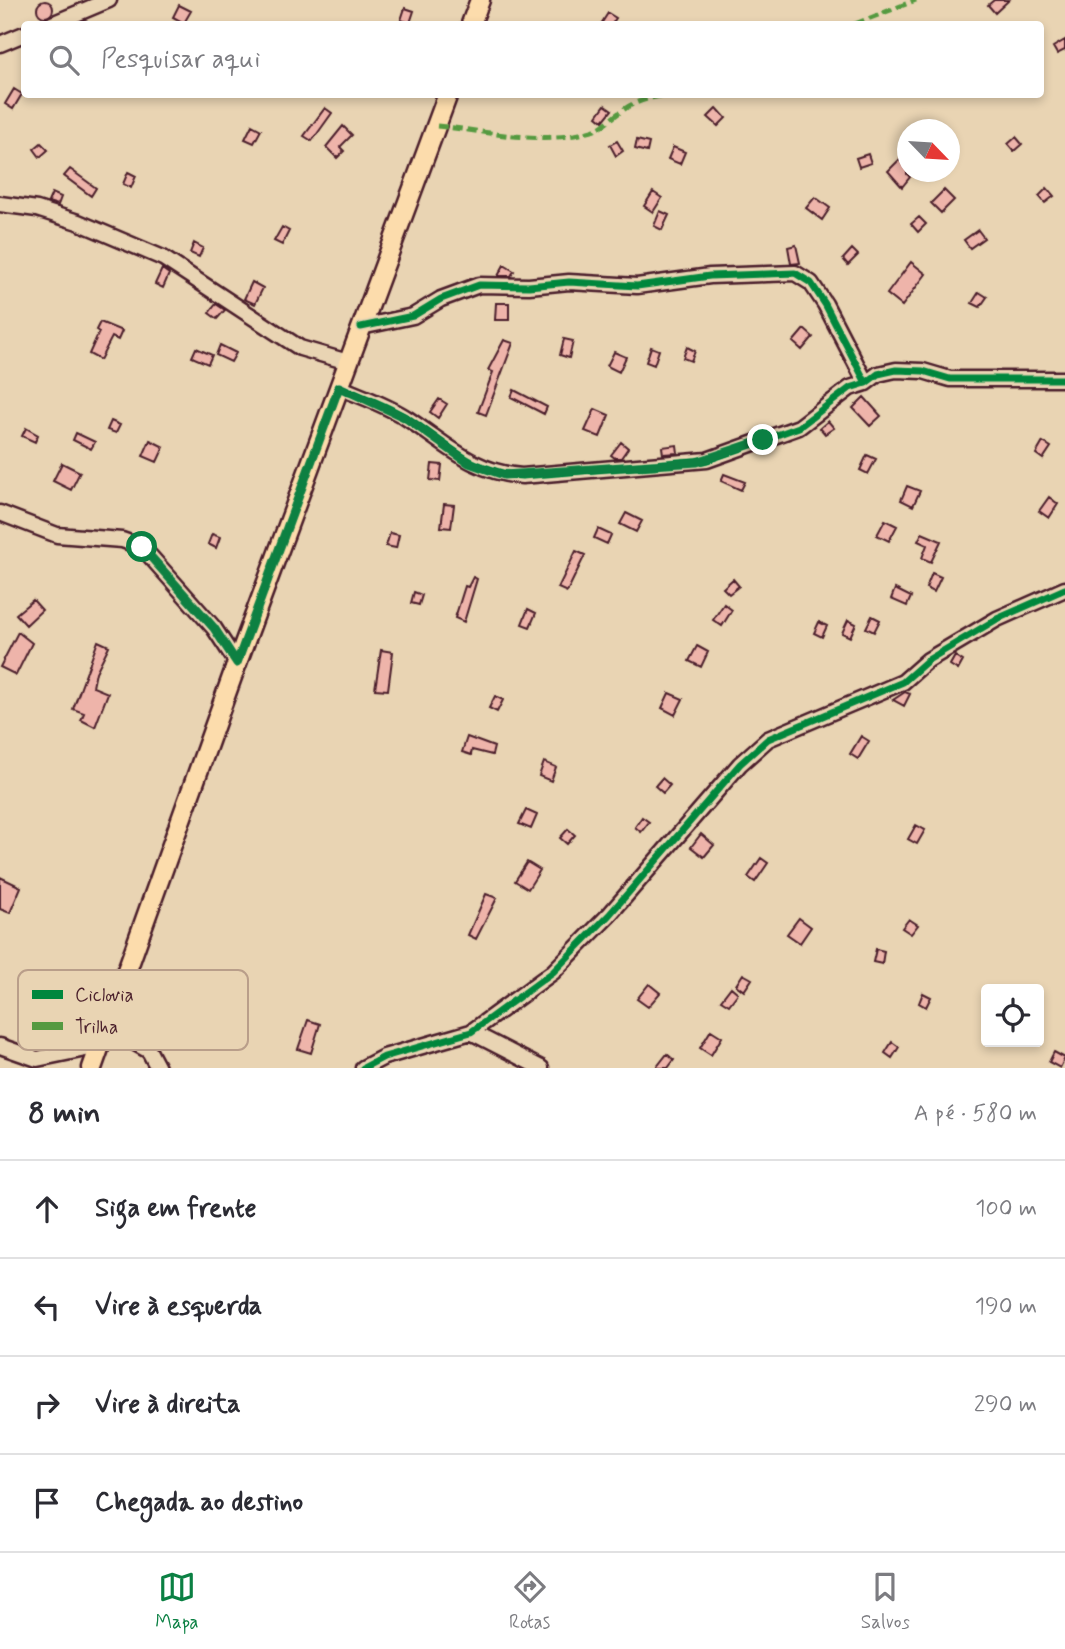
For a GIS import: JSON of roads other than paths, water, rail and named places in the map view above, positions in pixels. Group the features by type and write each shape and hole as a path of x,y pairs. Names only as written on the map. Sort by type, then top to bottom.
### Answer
{"main road":[{"path":"472,21 480,0"},
{"path":"128,970 237,663 447,98"},
{"path":"92,1068 99,1050"}],"street":[{"path":"59,21 109,0"},
{"path":"0,44 21,35"},
{"path":"0,204 37,209 78,222 163,258 300,348 348,362"},
{"path":"361,327 413,316 441,299 479,285 528,286 569,282 637,286 709,276 795,273 811,283 825,304 866,383"},
{"path":"339,387 406,418 469,463 504,475 522,476 706,460 799,427 850,388 866,383 878,374 910,369 950,379 1065,379"},
{"path":"0,513 57,536 122,540 142,547 200,611 237,663"},
{"path":"363,1068 384,1057 471,1032 553,972 609,915 740,764 768,739 903,682 928,660 997,619 1065,589"},
{"path":"471,1032 541,1068"},
{"path":"0,1046 37,1059 81,1050"},
{"path":"147,1050 158,1068"}]}
